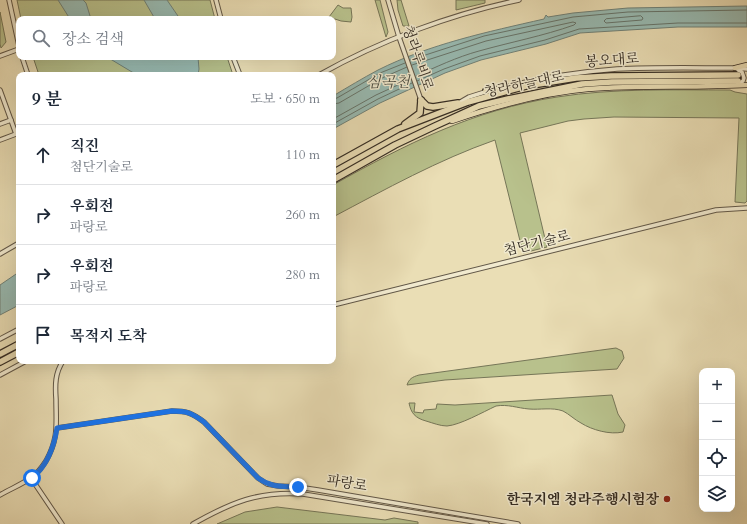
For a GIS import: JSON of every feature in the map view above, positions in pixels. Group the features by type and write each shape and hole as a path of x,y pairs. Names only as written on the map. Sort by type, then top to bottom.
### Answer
{"highway":[{"name":"청라하늘대로","path":"336,163 398,129 468,102 537,84 576,78 611,76 738,81"},
{"name":"청라하늘대로","path":"336,178 395,145 479,106 548,90 582,84 612,82 738,81"},
{"path":"486,91 537,84"},
{"path":"421,100 427,106 433,107 458,103"},
{"path":"398,129 420,114 421,100"},
{"path":"0,354 16,346"},
{"path":"0,362 16,354"}],"main road":[{"path":"735,68 747,65"},
{"path":"738,81 747,85"},
{"path":"738,81 747,89"}],"street":[{"path":"9,0 16,33"},
{"path":"216,0 220,16"},
{"name":"청라루비로","path":"388,0 421,100"},
{"path":"325,72 399,37 454,17 519,0"},
{"path":"0,56 16,48"},
{"path":"23,60 27,72"},
{"path":"234,60 239,72"},
{"name":"봉오대로","path":"437,114 469,97 486,91 548,77 596,71 652,68 747,69"},
{"path":"735,68 742,72 744,78 743,81 738,81"},
{"path":"0,90 16,134 0,140"},
{"path":"0,124 11,120"},
{"name":"첨단기술로","path":"336,304 716,210 747,208"},
{"path":"0,254 16,245"},
{"path":"0,339 16,331"},
{"path":"0,375 20,364"},
{"path":"0,495 32,478 42,468 52,450 57,428 55,380 62,364"},
{"name":"파랑로","path":"57,428 165,412 185,411 204,422 258,478 267,484 318,490 518,524"},
{"path":"32,478 62,524"},
{"path":"193,524 234,502 272,493 287,493 303,494 487,524"}],"green space":[{"path":"17,0 210,0 214,16 20,16"},
{"path":"375,0 380,0 388,32 386,37"},
{"path":"397,0 401,0 409,26 403,26 398,10"},
{"path":"456,0 485,0 485,3 456,10"},
{"path":"338,5 343,8 351,8 351,22 341,21 336,19 336,16 330,16"},
{"path":"0,12 6,42 1,48 0,44"},
{"path":"34,60 228,60 232,72 38,72"},
{"path":"644,90 730,90 747,94 747,201 745,203 735,202 739,118 614,117 568,121 520,133 547,247 523,253 495,140 433,166 336,215 336,183 387,156 441,130 497,110 526,103 578,94"},
{"path":"616,348 622,351 624,358 617,369 445,380 407,385 411,378 419,375"},
{"path":"612,395 618,414 625,425 623,432 612,433 596,430 585,426 565,412 559,410 529,409 505,405 496,406 465,421 444,426 416,417 411,410 409,403 415,403 414,412 423,413 424,410 436,409 437,404 455,405"},
{"path":"277,507 385,520 394,518 418,522 418,524 217,524 245,512"}],"water":[{"path":"58,0 83,0 86,3 90,16 68,16"},
{"path":"144,0 167,0 178,16 153,16"},
{"name":"심곡천","path":"747,6 747,27 678,27 580,33 546,44 481,60 445,73 380,103 336,127 336,94 372,73 398,61 438,46 544,19 546,15 548,17 628,8"},
{"path":"112,60 198,60 198,72 132,72"},
{"path":"16,274 16,307 0,315 0,285"}],"tunnel":[{"path":"738,75 747,75"}],"place":[{"name":"한국지엠 청라주행시험장","path":"667,499"}],"route":[{"path":"32,478 42,468 52,450 57,428 172,411 185,411 204,422 258,478 267,484 298,487"}]}
